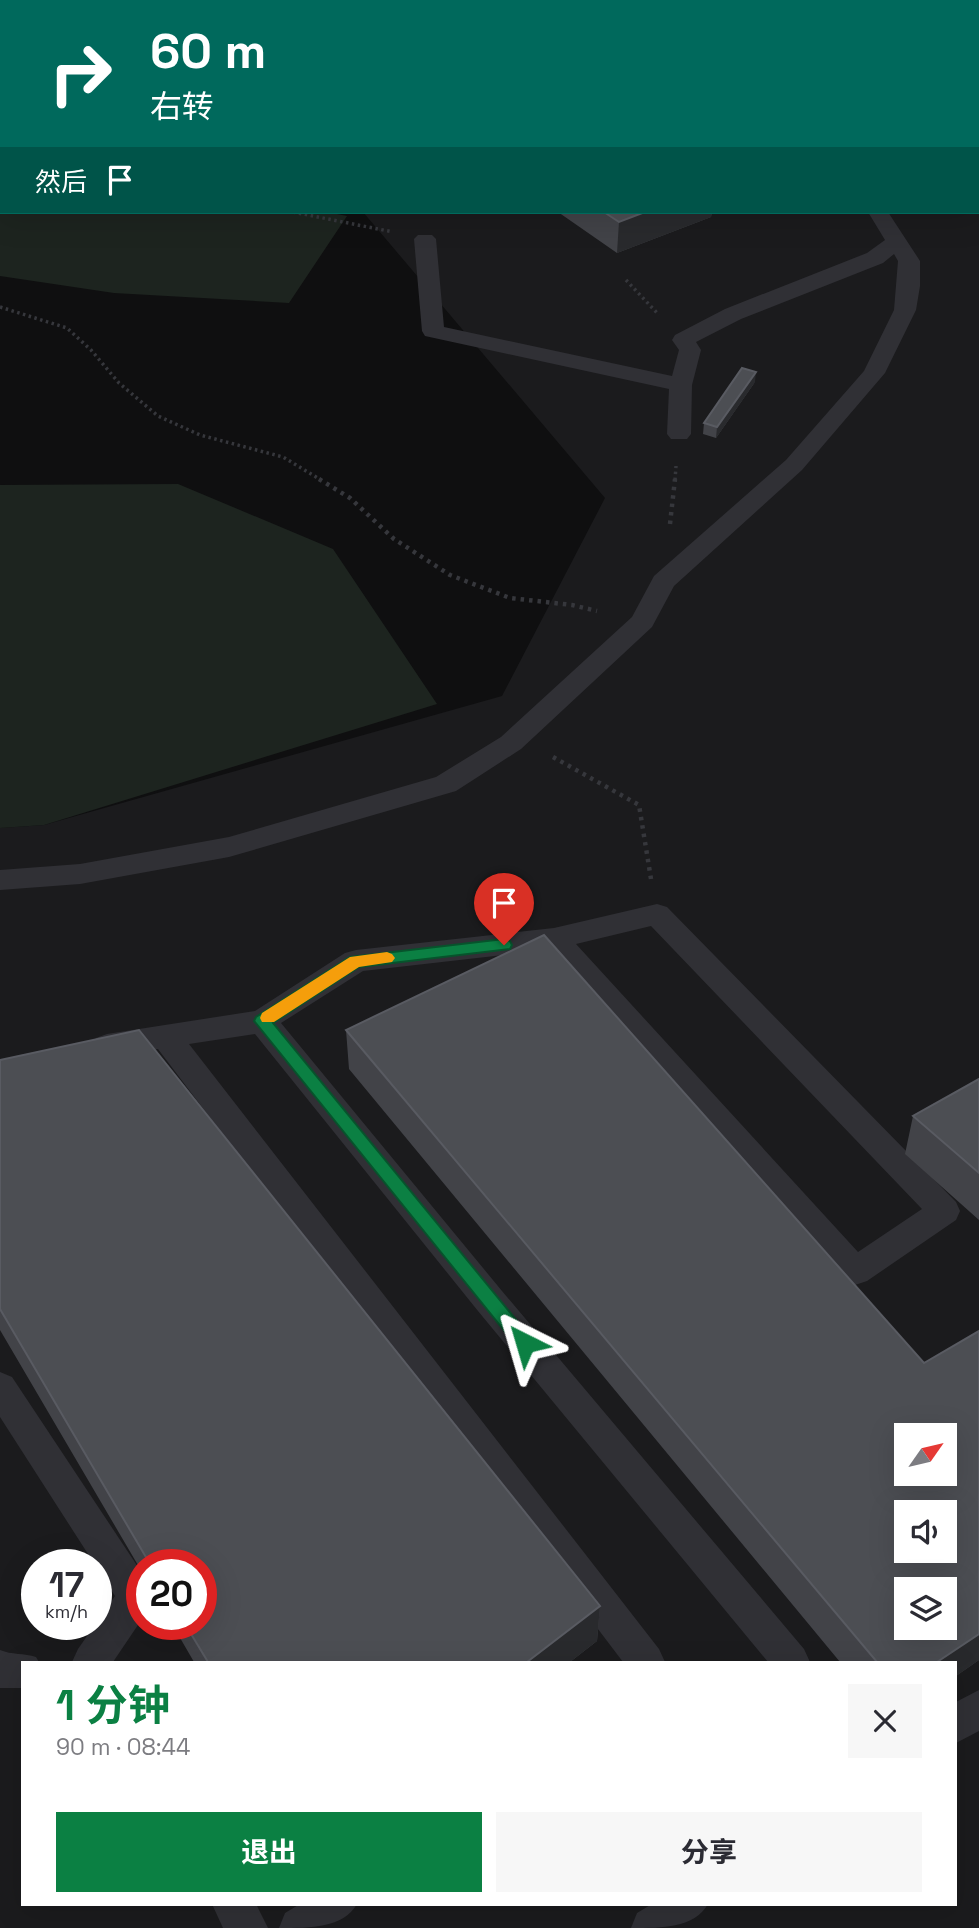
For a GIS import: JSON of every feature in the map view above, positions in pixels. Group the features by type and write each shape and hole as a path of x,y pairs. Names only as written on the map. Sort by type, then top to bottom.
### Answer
{"lane":[{"path":"0,880 80,874 229,847 446,784 512,743 643,621 663,582 794,465 874,373 905,310 909,261 879,214"},
{"path":"425,239 433,331 681,386"},
{"path":"679,434 681,386 690,350 683,340 733,314 875,258 897,242"},
{"path":"83,1050 262,1021 356,961 554,939 657,914 944,1211 855,1271 554,939"},
{"path":"262,1021 489,1301 790,1661"},
{"path":"166,1037 645,1661"},
{"path":"0,1387 136,1597 92,1661"},
{"path":"0,1668 2,1671 21,1670"},
{"path":"957,1724 979,1708"},
{"path":"233,1906 247,1928"},
{"path":"300,1928 334,1906"},
{"path":"652,1928 685,1906"}],"path":[{"path":"303,214 425,239"},
{"path":"626,280 683,340"},
{"path":"0,307 67,328 91,350 119,383 158,416 200,435 283,457 350,498 394,539 450,575 510,598 572,604 643,621"},
{"path":"663,582 679,434"},
{"path":"546,754 639,805 657,914"}],"shaded area":[{"path":"0,214 347,216 289,303 114,293 0,276"},
{"path":"365,214 979,214 979,1928 0,1928 0,828 44,825 502,696 605,498"},
{"path":"178,484 333,549 437,704 44,825 0,828 0,485"}],"building":[{"path":"607,214 640,214 619,222"},
{"path":"742,368 756,372 717,427 704,423"},
{"path":"544,935 924,1363 979,1331 979,1634 938,1661 876,1661 346,1030"},
{"path":"139,1030 600,1606 528,1661 207,1661 195,1640 217,1640 217,1549 141,1549 0,1309 0,1060"},
{"path":"979,1079 979,1173 913,1116"}],"slow traffic":[{"path":"268,1018 356,961 387,958"}],"route":[{"path":"504,945 356,961 262,1021 525,1343"}]}
